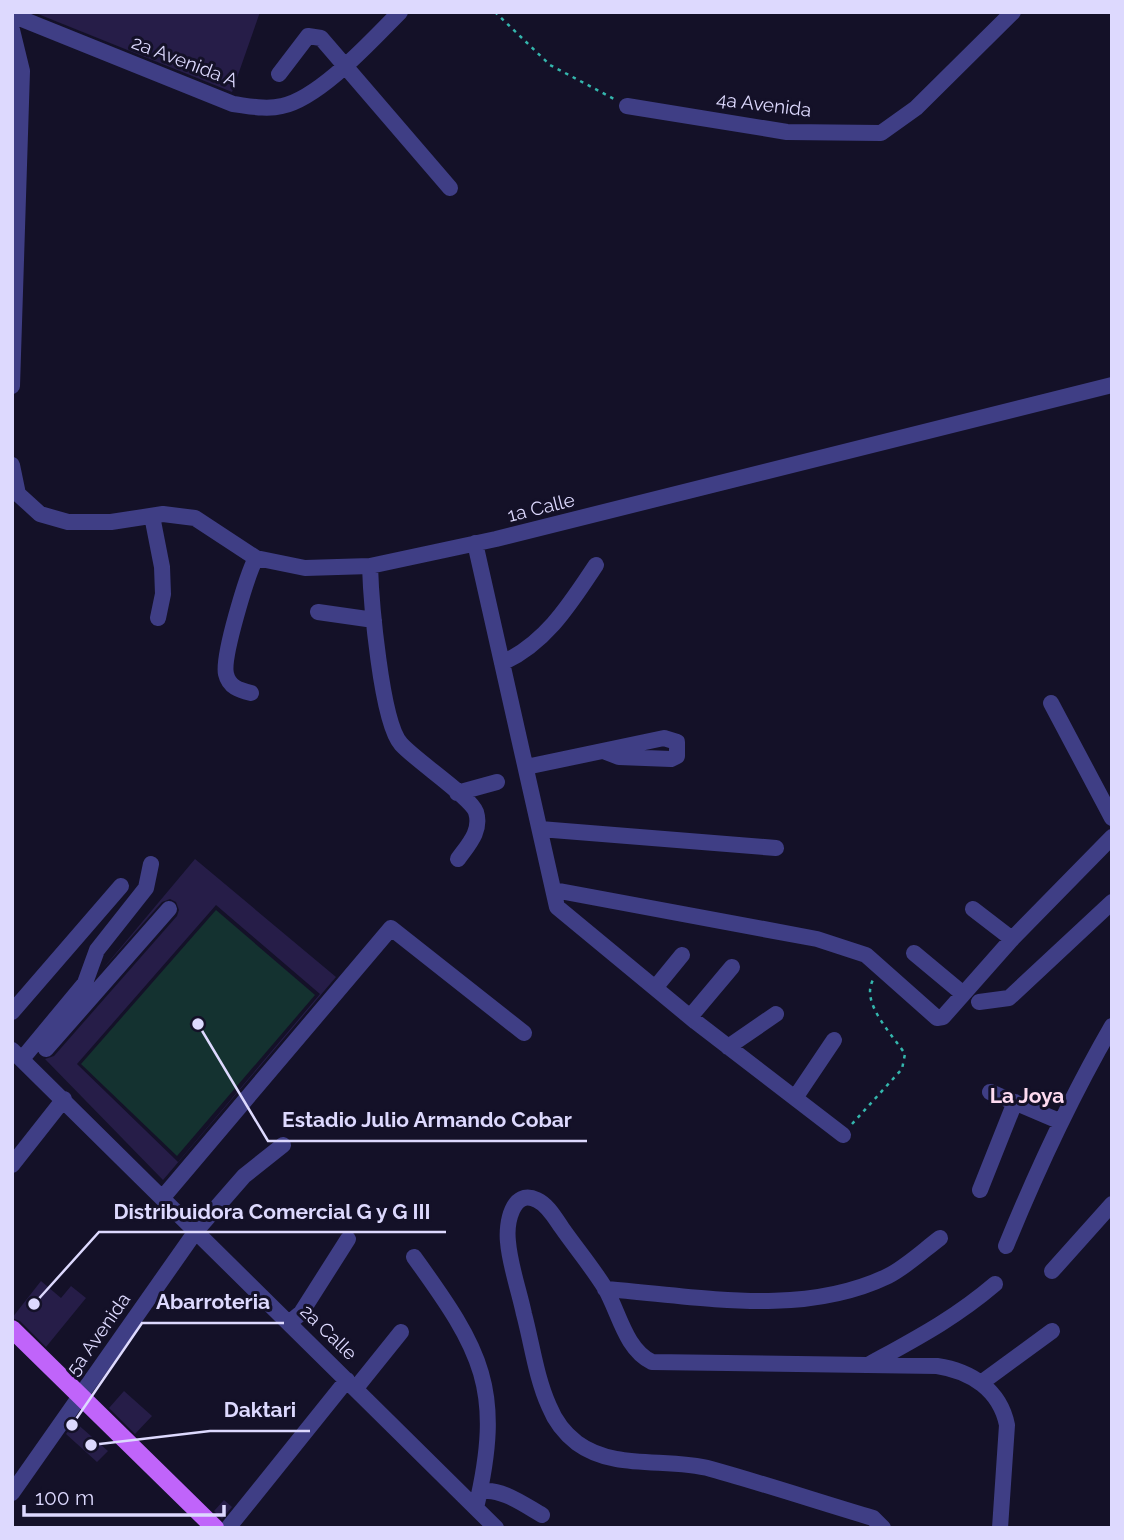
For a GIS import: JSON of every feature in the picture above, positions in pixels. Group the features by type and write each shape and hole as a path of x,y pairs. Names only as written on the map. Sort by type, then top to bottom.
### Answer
{"main road":[{"path":"12,1329 215,1528"}],"street":[{"name":"2a Avenida A","path":"12,15 233,104 279,107 293,103 344,68 400,12"},
{"name":"4a Avenida","path":"626,106 787,132 881,133 916,108 1013,12"},
{"path":"12,30 22,71 12,386"},
{"path":"279,74 308,36 321,38 344,68 450,188"},
{"name":"1a Calle","path":"12,465 19,494 40,514 68,522 111,522 152,516 195,518 256,558 305,568 370,566 475,543 1112,385"},
{"path":"152,516 162,567 163,594 158,618"},
{"path":"475,543 557,907 690,1017 843,1135"},
{"path":"251,693 237,690 229,682 226,669 242,596 256,558"},
{"path":"502,663 521,654 549,631 596,565"},
{"path":"370,566 383,681 398,741 419,764 472,803 477,814 477,833 458,859"},
{"path":"318,611 374,620"},
{"path":"1051,703 1112,818"},
{"path":"526,767 606,752"},
{"path":"457,793 497,782"},
{"path":"540,829 776,848"},
{"path":"554,890 817,939 866,955 937,1018 943,1017 1012,939 1111,839"},
{"path":"21,1059 85,983 97,950 146,888 151,864"},
{"path":"12,1012 121,886"},
{"path":"979,1002 1009,998 1112,902"},
{"path":"21,1059 169,909"},
{"path":"973,909 1012,939"},
{"path":"163,1196 391,928 524,1033"},
{"path":"914,953 962,993"},
{"path":"654,988 682,955"},
{"path":"690,1017 732,967"},
{"path":"729,1047 776,1014"},
{"path":"1006,1246 1054,1141 1059,1121 1112,1026"},
{"path":"795,1098 834,1040"},
{"name":"2a Calle","path":"21,1059 351,1384 478,1500 493,1526"},
{"path":"990,1092 1059,1121"},
{"path":"12,1166 64,1100"},
{"path":"980,1190 1015,1102"},
{"name":"5a Avenida","path":"12,1493 196,1231 244,1176 283,1145"},
{"path":"883,1528 883,1524 873,1518 710,1469 669,1462 632,1462 595,1451 580,1445 562,1430 542,1389 510,1256 509,1216 518,1201 527,1197 544,1205 605,1289 634,1347 641,1357 652,1362 912,1366 954,1369 981,1383 1004,1410 1007,1425 1000,1528"},
{"path":"1052,1271 1112,1204"},
{"path":"289,1323 301,1313 348,1238"},
{"path":"605,1289 772,1301 812,1298 859,1287 890,1275 940,1238"},
{"path":"414,1257 456,1314 486,1381 489,1432 478,1500"},
{"path":"867,1366 961,1313 995,1284"},
{"path":"981,1383 1052,1331"},
{"path":"228,1528 351,1384 401,1332"},
{"path":"912,1366 920,1338"},
{"path":"478,1500 486,1490 542,1515"}],"path":[{"path":"495,12 550,65 626,106"},
{"path":"843,1135 902,1069 905,1054 871,1002 869,987 882,969"}],"green space":[{"path":"216,910 315,995 177,1156 81,1064"}],"building":[{"path":"33,12 260,12 232,92"},
{"path":"195,859 336,977 163,1180 45,1059 54,1056 177,916 179,910 176,902 170,899 162,902 101,971","holes":["216,905 320,994 178,1162 77,1064"]},
{"path":"41,1281 61,1298 71,1286 86,1298 46,1347 20,1321 12,1318"},
{"path":"124,1391 152,1416 135,1434 109,1408"},
{"path":"75,1422 108,1451 97,1462 66,1434"},
{"path":"224,1500 232,1507 222,1519 214,1511"}],"place":[{"name":"Estadio Julio Armando Cobar","path":"198,1024"},
{"name":"Distribuidora Comercial G y G III","path":"34,1304"},
{"name":"Abarroteria","path":"72,1425"},
{"name":"Daktari","path":"91,1445"}],"district":[{"name":"La Joya","path":"1027,1096"}]}
